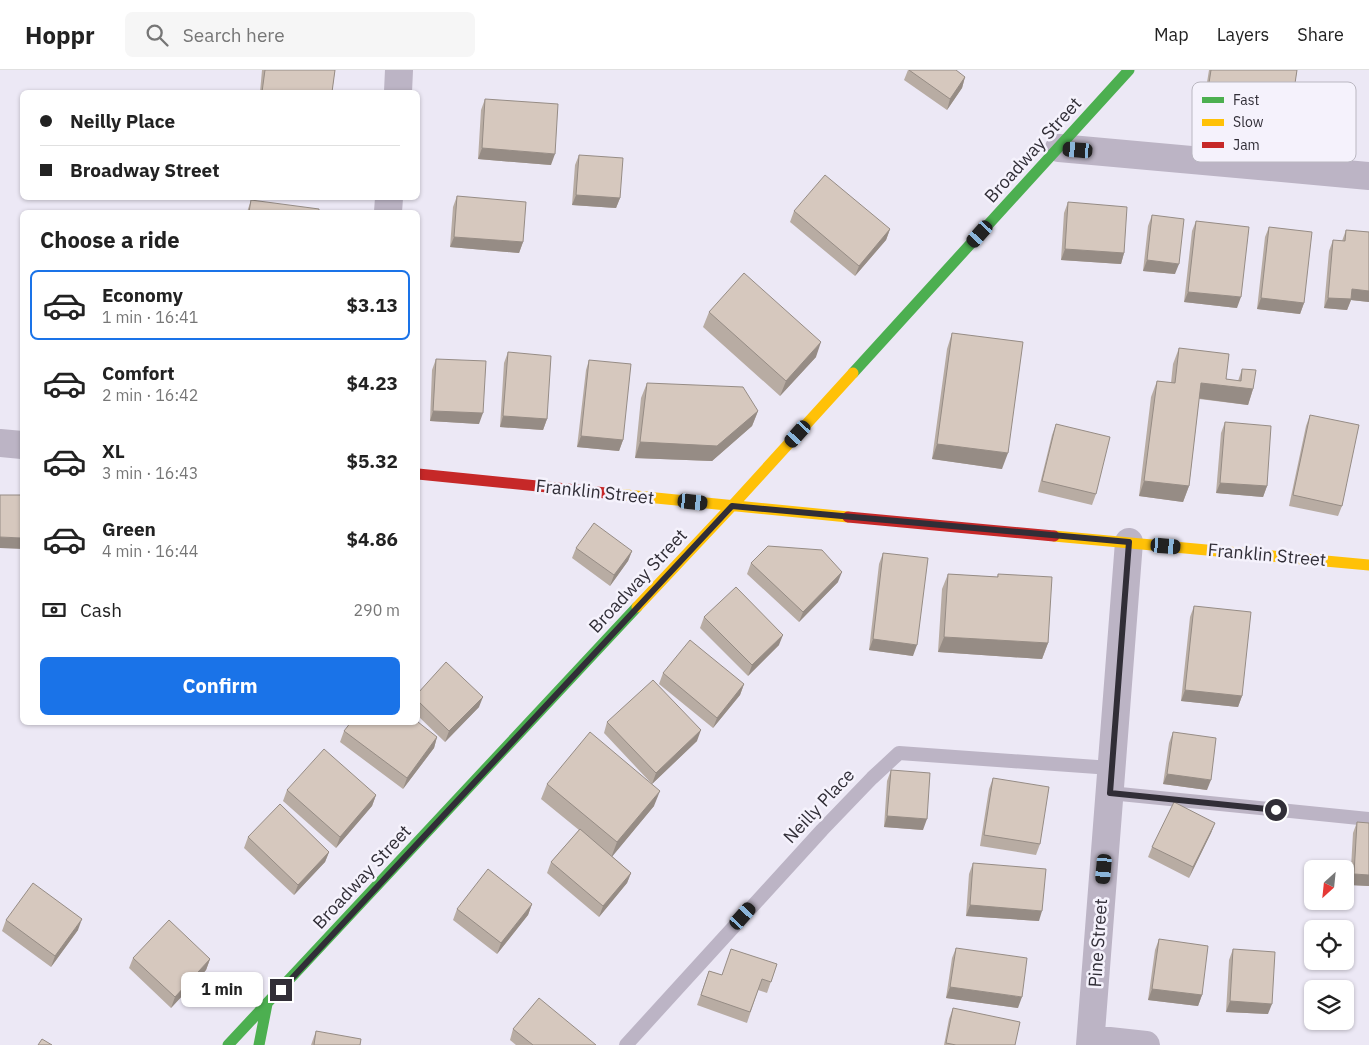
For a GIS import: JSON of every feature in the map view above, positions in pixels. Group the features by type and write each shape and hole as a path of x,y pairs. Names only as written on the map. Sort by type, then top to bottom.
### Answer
{"street":[{"path":"398,90 399,70"},
{"name":"Broadway Street","path":"228,1045 732,506 1129,70"},
{"path":"1059,148 1192,160"},
{"path":"1214,162 1369,176"},
{"path":"0,443 20,445"},
{"name":"Franklin Street","path":"420,474 732,506 1369,564"},
{"name":"Pine Street","path":"1091,1042 1129,542"},
{"path":"259,1045 267,1004"},
{"path":"1091,1042 1146,1045"}],"lane":[{"name":"Neilly Place","path":"626,1045 822,830 898,753 1111,781 1369,819"}],"building":[{"path":"265,70 335,70 332,90 262,90"},
{"path":"909,70 956,70 965,77 950,99"},
{"path":"1211,70 1297,70 1295,82 1209,82"},
{"path":"485,99 558,104 555,154 482,148"},
{"path":"579,155 623,158 620,198 576,195"},
{"path":"825,175 890,229 859,266 794,211"},
{"path":"457,196 526,202 523,242 454,237"},
{"path":"251,200 319,209 319,210 249,210"},
{"path":"1068,202 1127,207 1124,253 1065,249"},
{"path":"1152,215 1184,219 1179,264 1147,260"},
{"path":"1196,221 1249,227 1241,297 1188,292"},
{"path":"1269,227 1312,232 1304,303 1261,298"},
{"path":"1346,230 1369,232 1369,291 1352,289 1351,299 1328,298 1333,240 1345,241"},
{"path":"744,273 821,342 786,381 709,312"},
{"path":"952,333 1023,342 1008,453 937,444"},
{"path":"1179,348 1229,354 1226,379 1241,381 1242,369 1256,370 1253,389 1201,383 1189,486 1144,481 1157,381 1175,383"},
{"path":"508,352 551,356 547,419 503,416"},
{"path":"436,359 486,361 483,413 433,411"},
{"path":"589,360 631,364 623,440 581,436"},
{"path":"647,383 743,387 758,411 717,446 640,442"},
{"path":"1310,415 1359,425 1342,506 1293,495"},
{"path":"1225,422 1271,426 1267,486 1220,483"},
{"path":"1056,424 1110,437 1096,494 1042,481"},
{"path":"0,495 20,495 20,538 0,537"},
{"path":"594,523 632,551 614,575 576,548"},
{"path":"768,546 822,550 842,572 803,612 751,563"},
{"path":"883,553 928,558 917,645 873,639"},
{"path":"948,574 998,577 998,574 1052,577 1048,643 944,637"},
{"path":"736,587 783,635 752,665 704,617"},
{"path":"1194,606 1251,612 1242,696 1185,690"},
{"path":"690,640 744,684 717,718 663,673"},
{"path":"446,662 483,697 449,731 420,703 420,691"},
{"path":"653,680 701,730 656,773 607,722"},
{"path":"420,724 437,737 407,778 344,731 349,725"},
{"path":"590,732 660,791 617,842 547,784"},
{"path":"1173,732 1216,738 1211,780 1167,774"},
{"path":"324,749 376,795 340,837 287,790"},
{"path":"891,770 930,773 927,819 887,816"},
{"path":"993,778 1049,787 1040,844 984,835"},
{"path":"1174,802 1215,823 1193,867 1152,847"},
{"path":"280,804 329,852 298,885 248,837"},
{"path":"1357,822 1369,823 1369,875 1354,874"},
{"path":"580,829 631,873 603,906 551,862"},
{"path":"973,863 1046,869 1042,911 970,905"},
{"path":"488,869 532,904 501,943 457,909"},
{"path":"33,883 82,919 55,956 6,920"},
{"path":"169,920 210,959 175,997 133,958"},
{"path":"1159,939 1208,946 1202,995 1152,989"},
{"path":"956,948 1027,958 1022,997 950,987"},
{"path":"731,949 777,964 771,982 762,979 750,1012 701,995 709,971 722,975"},
{"path":"1233,949 1275,952 1272,1004 1230,1001"},
{"path":"539,998 596,1045 533,1045 513,1029"},
{"path":"953,1008 1020,1022 1015,1045 956,1045 946,1043"},
{"path":"316,1031 361,1039 360,1045 314,1045"},
{"path":"42,1039 52,1045 38,1045"}],"traffic: fast":[{"path":"853,373 1129,70"},
{"path":"228,1045 637,607"},
{"path":"259,1045 267,1004"}],"traffic: slow":[{"path":"637,607 853,373"},
{"path":"616,494 848,517"},
{"path":"1054,536 1369,565"}],"traffic: jam":[{"path":"420,474 616,494"},
{"path":"848,517 1054,536"}],"route":[{"path":"281,990 732,506 1129,542 1110,793 1276,810"}]}
